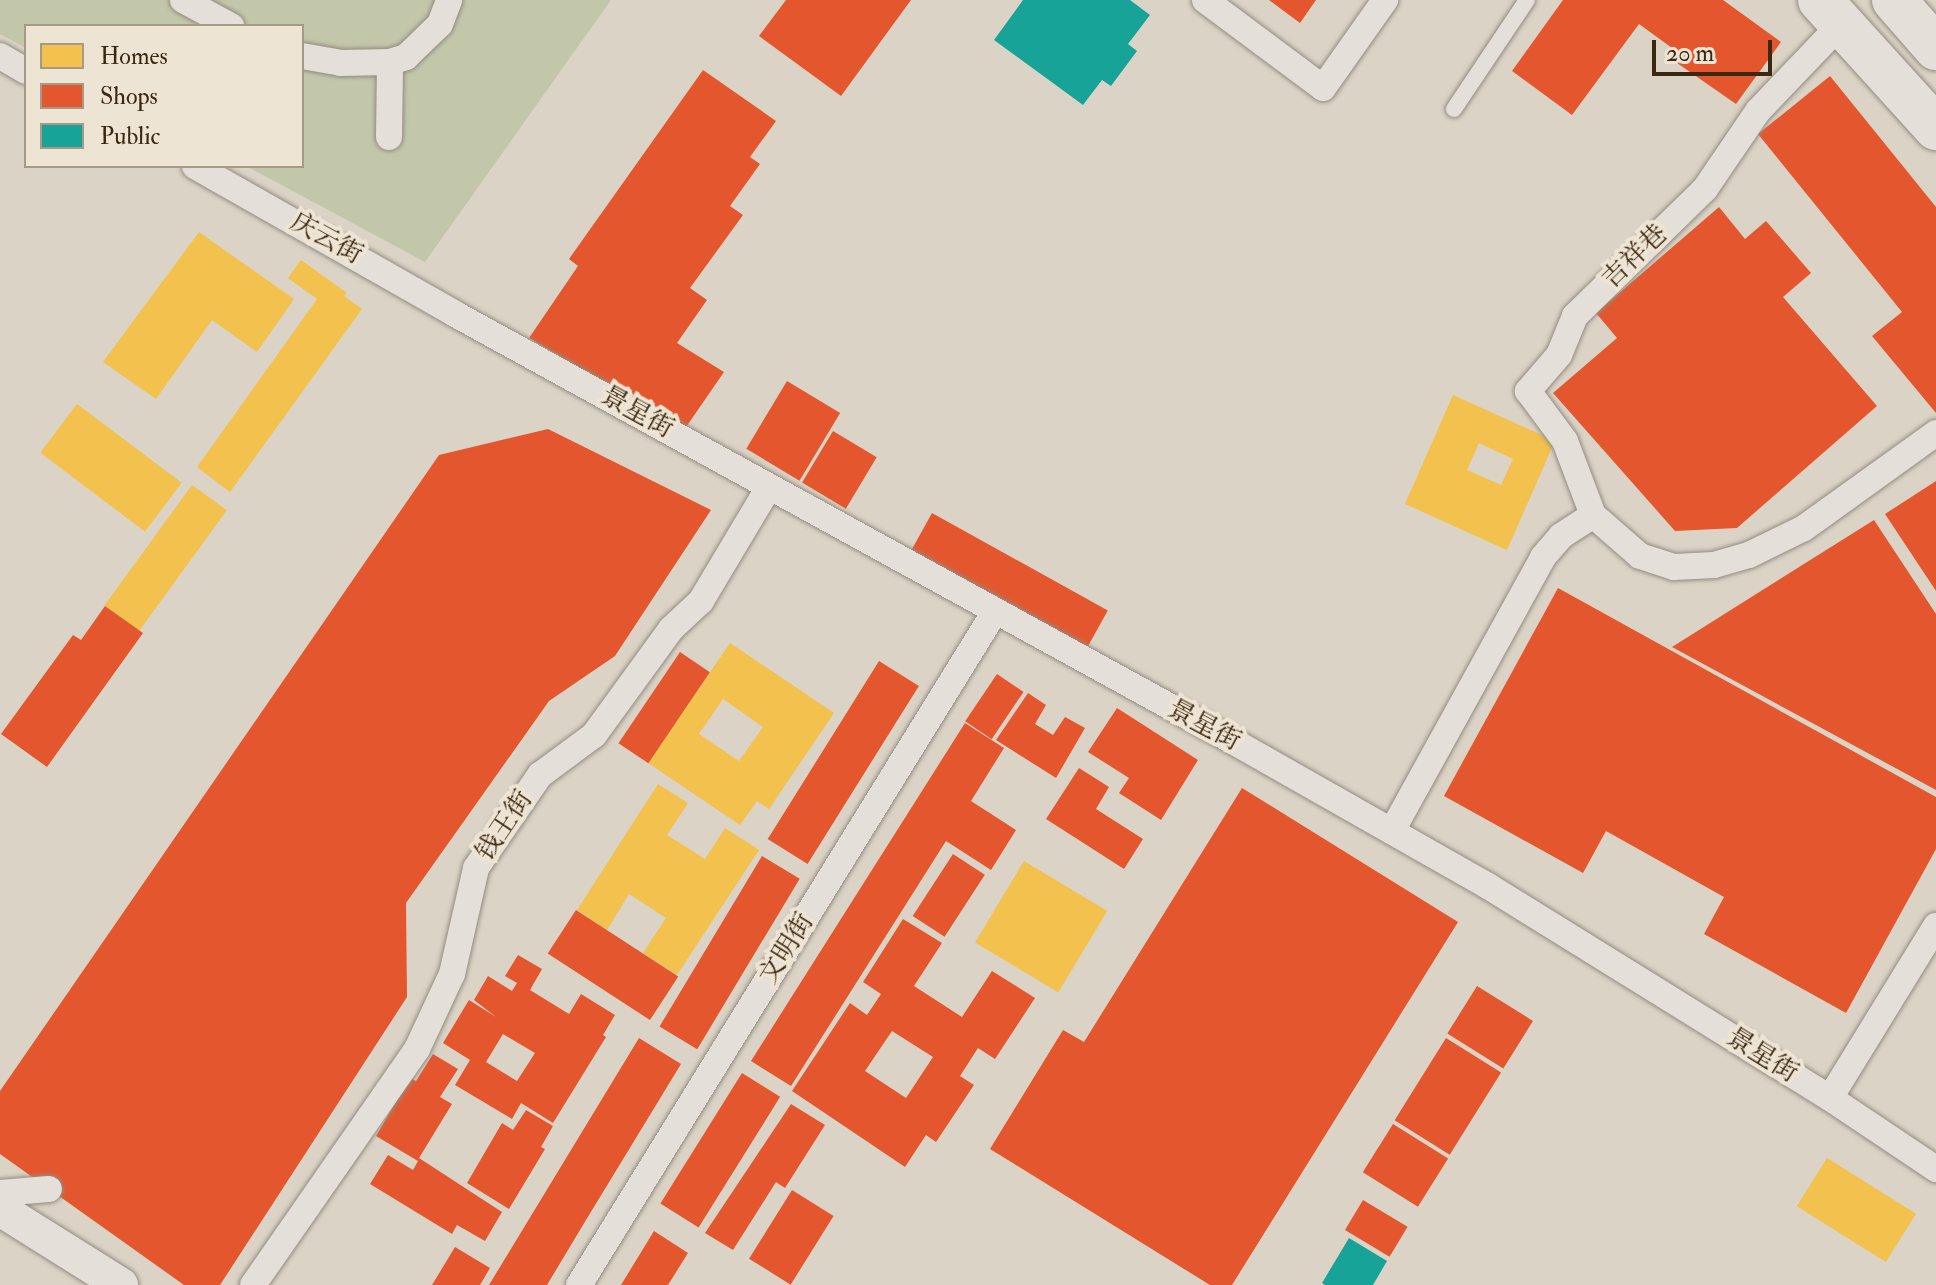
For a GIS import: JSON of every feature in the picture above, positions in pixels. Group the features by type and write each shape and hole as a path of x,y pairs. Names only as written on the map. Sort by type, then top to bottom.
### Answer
{"main road":[{"path":"1894,0 1936,48"},
{"path":"1831,11 1936,128"}],"street":[{"path":"183,0 227,24"},
{"path":"304,56 340,63 390,62 419,47 440,24 449,0"},
{"path":"1205,0 1323,88 1385,0"},
{"name":"吉祥巷","path":"1593,515 1565,441 1528,391 1559,355 1575,316 1705,189 1831,11"},
{"path":"0,56 24,70"},
{"path":"389,137 390,62"},
{"name":"庆云街","path":"199,168 455,314"},
{"name":"景星街","path":"455,314 1392,831 1586,946 1830,1098 1936,1169"},
{"path":"1392,831 1543,557 1561,536 1593,515 1640,556 1674,567 1714,565 1749,555 1804,528 1936,433"},
{"name":"钱王街","path":"253,1285 417,1049 452,974 476,868 540,775 594,735 671,629 701,601 769,487"},
{"name":"文明街","path":"579,1285 994,613"},
{"path":"1830,1098 1936,926"},
{"path":"0,1193 49,1189"},
{"path":"0,1209 121,1285"}],"lane":[{"path":"1454,109 1527,0"}],"green space":[{"path":"0,0 611,0 425,262 250,168 304,168 304,24 24,24 24,47 0,34"}],"building: Homes":[{"path":"199,232 294,299 257,352 212,320 156,399 103,362"},
{"path":"301,260 347,293 344,296 362,309 230,492 197,467 317,299 288,278"},
{"path":"1453,395 1555,441 1507,550 1405,504","holes":["1479,443 1513,459 1501,485 1467,470"]},
{"path":"77,404 182,483 145,532 40,453"},
{"path":"192,485 227,510 139,631 104,606"},
{"path":"730,643 834,713 769,809 757,801 740,825 648,763","holes":["723,699 763,727 739,761 699,734"]},
{"path":"658,784 688,803 667,835 705,859 725,828 759,850 677,975 643,953 666,918 629,894 607,930 577,910"},
{"path":"1024,861 1107,911 1058,992 975,942"},
{"path":"1827,1158 1916,1214 1886,1262 1797,1206"}],"building: Shops":[{"path":"786,0 911,0 841,96 759,36"},
{"path":"1269,0 1316,0 1300,23"},
{"path":"1563,0 1723,0 1781,42 1736,104 1667,56 1672,48 1639,24 1572,115 1512,71"},
{"path":"703,70 776,121 750,157 760,164 730,206 743,215 690,288 707,300 677,343 724,372 684,430 529,338 578,266 569,259"},
{"path":"1830,76 1936,207 1936,413 1872,336 1902,312 1758,134"},
{"path":"1719,207 1745,239 1766,221 1811,273 1783,297 1877,406 1737,528 1675,531 1553,393 1617,338 1596,313"},
{"path":"787,381 840,413 799,481 746,449"},
{"path":"548,429 711,510 615,656 549,701 406,903 407,997 220,1285 184,1285 0,1154 0,1091 439,455"},
{"path":"833,431 877,457 846,509 802,482"},
{"path":"1936,481 1936,591 1885,514"},
{"path":"932,513 1108,610 1085,651 910,553"},
{"path":"1874,520 1936,614 1936,790 1672,647"},
{"path":"1558,588 1936,797 1936,849 1846,1013 1704,934 1724,897 1606,831 1583,873 1444,796"},
{"path":"105,606 143,633 47,767 1,734 73,635 81,640"},
{"path":"680,652 710,672 648,763 618,743"},
{"path":"879,661 919,686 808,864 768,839"},
{"path":"997,674 1024,692 992,739 965,721"},
{"path":"1028,693 1046,705 1035,724 1053,735 1065,717 1085,728 1056,778 996,740"},
{"path":"1117,708 1198,760 1161,820 1119,793 1129,778 1088,752"},
{"path":"965,723 1004,748 971,801 1016,830 991,870 946,841 791,1086 751,1061"},
{"path":"1079,768 1109,787 1096,809 1143,839 1124,869 1046,819"},
{"path":"1242,788 1458,922 1232,1285 1210,1285 990,1149 1063,1030 1084,1042"},
{"path":"953,854 985,875 945,937 913,916"},
{"path":"762,856 800,879 697,1049 660,1027"},
{"path":"576,910 678,976 650,1020 548,954"},
{"path":"903,919 942,943 914,986 962,1017 992,971 1035,998 995,1059 978,1048 960,1076 974,1085 936,1142 926,1135 905,1167 792,1091 850,1003 867,1015 881,994 863,982","holes":["892,1031 933,1057 906,1098 865,1071"]},
{"path":"518,955 542,969 530,990 569,1014 581,994 615,1015 603,1035 606,1037 553,1123 521,1103 512,1119 455,1085 470,1060 443,1043 469,1000 496,1017 474,1000 488,976 512,991 517,983 505,976","holes":["503,1034 535,1053 517,1081 486,1062"]},
{"path":"1477,986 1533,1021 1503,1068 1447,1033"},
{"path":"639,1038 681,1064 547,1285 489,1285"},
{"path":"1446,1038 1501,1072 1450,1155 1395,1120"},
{"path":"433,1054 458,1069 440,1097 452,1104 419,1158 502,1212 485,1241 457,1225 452,1234 370,1184 388,1155 413,1170 418,1161 376,1136 410,1078 416,1081"},
{"path":"742,1073 780,1097 699,1227 660,1204"},
{"path":"791,1104 825,1125 785,1188 776,1182 733,1250 705,1233"},
{"path":"526,1110 553,1126 541,1147 545,1149 509,1209 467,1183 502,1123 513,1130"},
{"path":"1393,1124 1448,1158 1418,1207 1363,1172"},
{"path":"792,1190 834,1216 791,1285 749,1259"},
{"path":"1363,1200 1408,1227 1390,1257 1345,1230"},
{"path":"654,1231 688,1253 668,1285 621,1285"},
{"path":"455,1247 490,1268 480,1285 432,1285"}],"building: Public":[{"path":"1023,0 1130,0 1150,15 1128,44 1137,51 1111,86 1102,80 1083,105 994,40"},
{"path":"1349,1238 1387,1261 1373,1285 1325,1285 1322,1283"}]}
